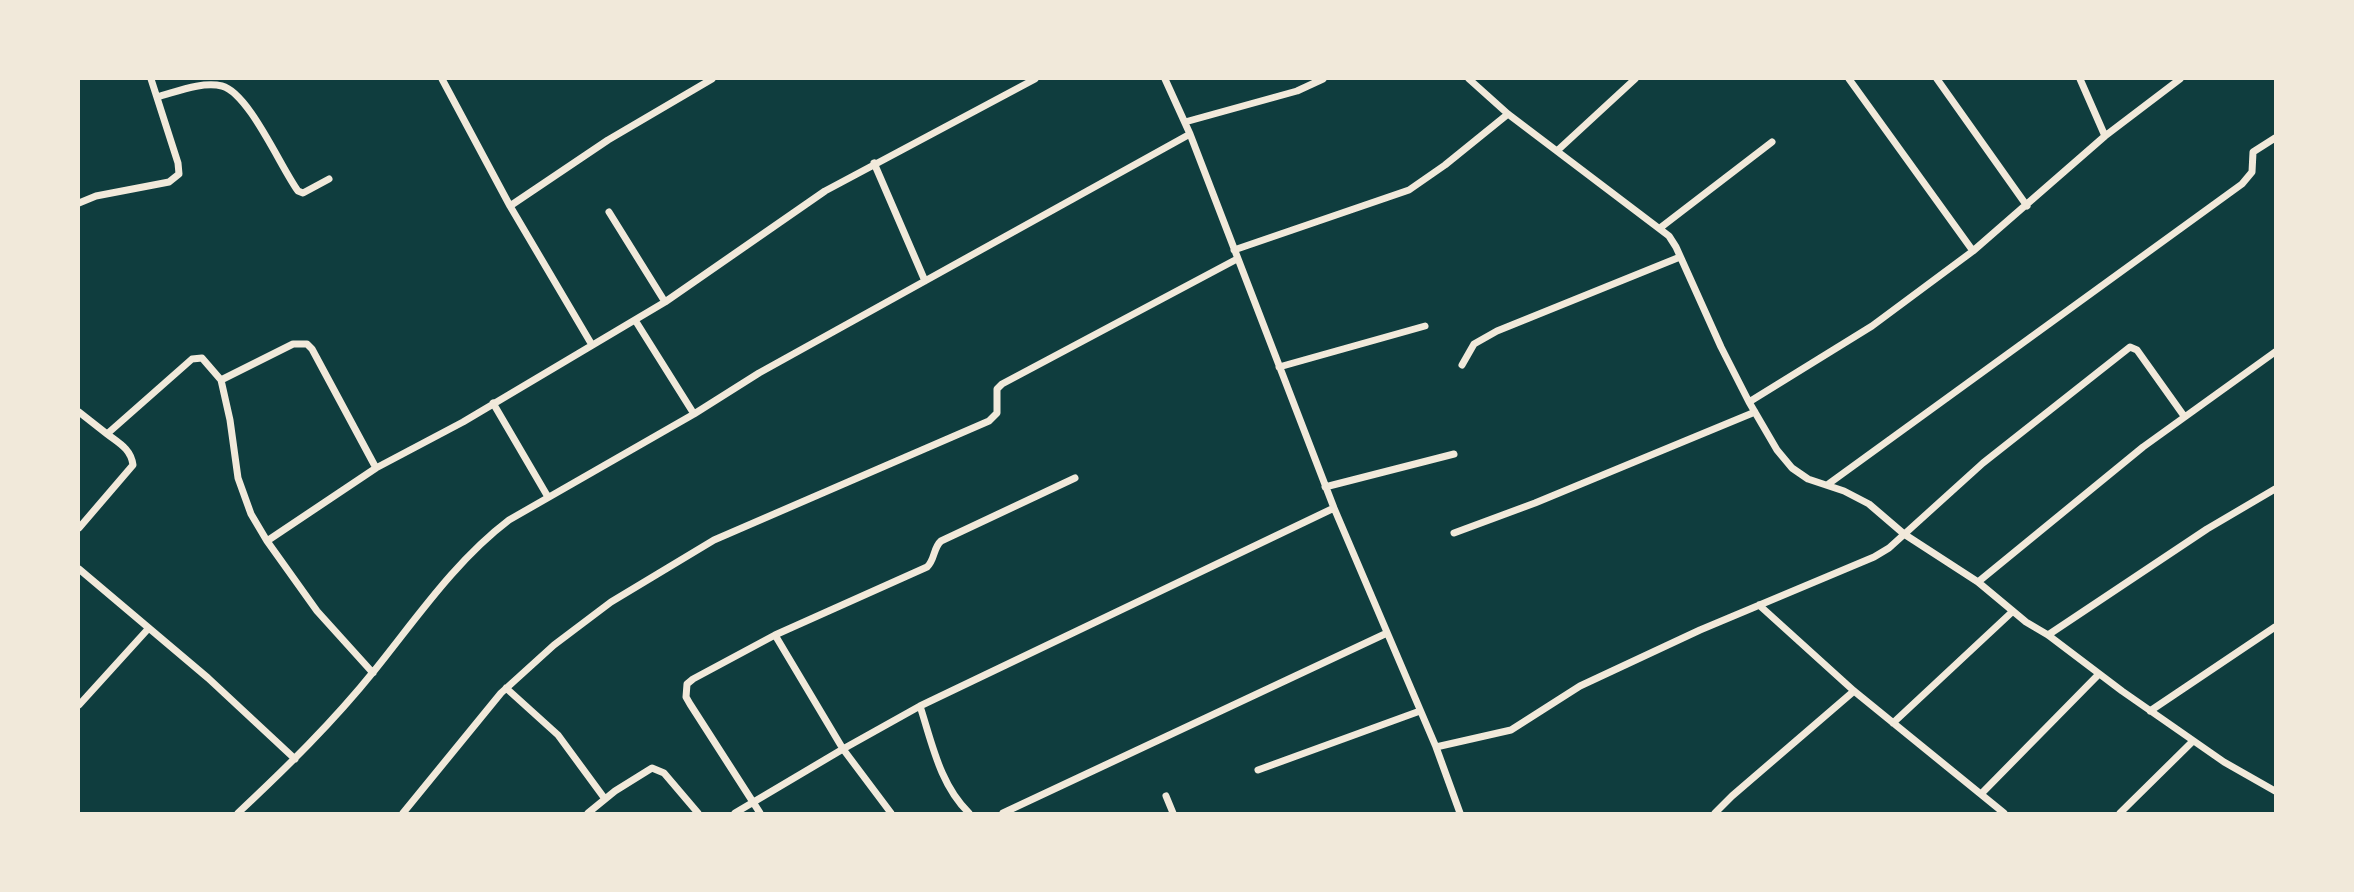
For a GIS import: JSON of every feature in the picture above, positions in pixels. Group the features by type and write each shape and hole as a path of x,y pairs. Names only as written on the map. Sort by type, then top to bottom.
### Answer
{"street":[{"path":"79,203 96,196 169,181 176,177 178,163 151,79"},
{"path":"442,79 510,206 592,345"},
{"path":"510,206 608,140 712,79"},
{"path":"267,541 376,468 493,404 665,302 825,191 1035,79"},
{"path":"1165,79 1190,134 1325,486 1436,747 1460,813"},
{"path":"1185,122 1297,91 1323,79"},
{"path":"1469,79 1508,114 1669,236 1749,402 1777,450 1792,468 1808,479 1844,491 1869,504 1904,534 1978,582 2012,612 2048,635 2150,711 2224,762 2275,791"},
{"path":"1558,150 1635,79"},
{"path":"1849,79 1973,251"},
{"path":"1937,79 2027,206"},
{"path":"2080,79 2105,136"},
{"path":"1749,402 1872,326 1973,251 2105,136 2180,79"},
{"path":"157,97 211,85 227,88 246,106 298,191 303,193 329,179"},
{"path":"1234,250 1409,190 1508,114"},
{"path":"238,813 295,759 373,673 419,613 483,541 509,520 694,414 759,373 1190,134"},
{"path":"1827,485 2242,184 2252,172 2253,152 2275,138"},
{"path":"1660,228 1773,142"},
{"path":"874,163 926,281"},
{"path":"609,212 665,302"},
{"path":"1462,365 1474,344 1497,331 1681,257"},
{"path":"403,813 506,688 583,621 713,540 989,421 998,413 997,389 1002,384 1237,259"},
{"path":"635,320 694,414"},
{"path":"1279,367 1425,326"},
{"path":"220,380 293,344 307,344 376,468"},
{"path":"1436,747 1511,730 1580,686 1759,605 1874,557 1904,534 1983,463 2130,347 2137,350 2185,416"},
{"path":"1978,582 2185,416 2275,352"},
{"path":"107,434 192,359 202,358 220,380 230,420 238,478 251,514 317,611 373,673"},
{"path":"493,404 548,496"},
{"path":"79,412 126,448 133,465 79,528"},
{"path":"1454,533 1755,412"},
{"path":"1325,486 1454,454"},
{"path":"760,813 690,704 687,684 775,635 927,567 932,561 936,545 941,541 1075,478"},
{"path":"2048,635 2207,529 2275,489"},
{"path":"735,813 920,706 1334,508"},
{"path":"79,569 208,678 295,759"},
{"path":"1759,605 1854,691 2004,813"},
{"path":"1894,723 2012,612"},
{"path":"2150,711 2275,627"},
{"path":"79,705 148,629"},
{"path":"1003,813 1387,633"},
{"path":"775,635 843,749 891,813"},
{"path":"1982,793 2099,674"},
{"path":"506,688 558,735 605,799"},
{"path":"1715,813 1854,691"},
{"path":"920,706 944,779 951,793 969,813"},
{"path":"1258,771 1420,711"},
{"path":"2120,813 2193,741"},
{"path":"588,813 652,768 664,773 698,813"},
{"path":"1166,796 1173,813"}]}
